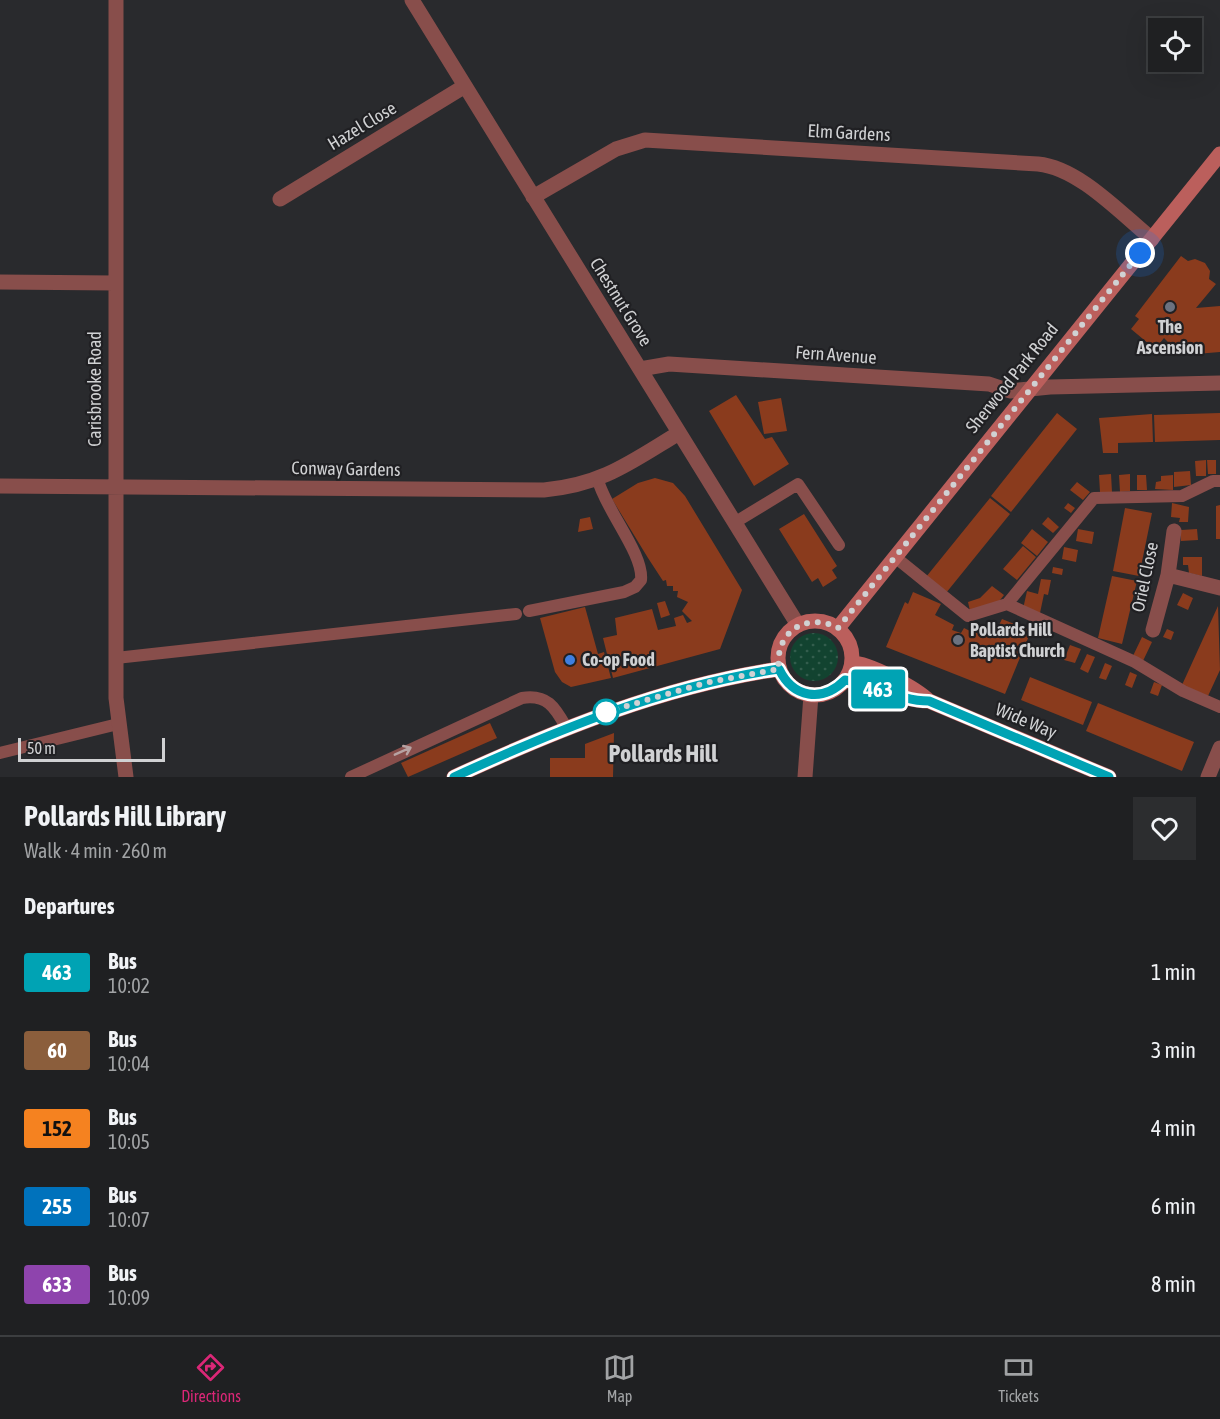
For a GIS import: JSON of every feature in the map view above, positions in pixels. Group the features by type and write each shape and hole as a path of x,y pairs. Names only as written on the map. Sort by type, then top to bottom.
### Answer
{"street":[{"name":"Carisbrooke Road","path":"116,0 114,486 116,658 118,724 126,777"},
{"name":"Chestnut Grove","path":"412,0 798,625"},
{"name":"Hazel Close","path":"280,199 465,86"},
{"name":"Elm Gardens","path":"533,197 616,149 645,140 1038,164 1052,166 1074,176 1152,239"},
{"name":"Sherwood Park Road","path":"838,628 1220,154"},
{"path":"0,282 115,283"},
{"name":"Fern Avenue","path":"639,369 669,364 989,384 1010,391 1030,388 1220,383"},
{"name":"Conway Gardens","path":"0,486 544,490 597,480 615,472 679,433"},
{"name":"Oriel Close","path":"1153,630 1168,575 1174,531"},
{"path":"1168,575 1220,588"},
{"path":"815,621 838,628 849,643 852,663 845,680 826,694 811,695 789,685 779,669 780,645 789,632 798,625 815,621"},
{"name":"Wide Way","path":"852,663 863,663 917,689 929,701 1109,777"},
{"path":"454,777 566,727 674,692 779,669"},
{"name":"Wide Way","path":"845,680 864,683 911,701 929,701"},
{"path":"805,777 811,695"},
{"path":"1208,777 1220,748"}],"lane":[{"path":"529,611 624,592 635,587 641,580 639,563 601,495 597,480"},
{"path":"895,557 968,616 1007,604 1094,498 1182,495 1213,481 1220,481"},
{"path":"734,523 798,484 839,545"},
{"path":"1007,604 1135,662 1183,691 1220,707"},
{"path":"116,658 516,614"},
{"path":"351,777 522,698 534,696 545,699 555,708 566,727"},
{"path":"0,753 118,724"}],"green space":[{"path":"809,633 819,633 831,640 838,652 838,662 831,674 819,681 809,681 794,670 790,662 790,652 801,637"}],"building":[{"name":"The Ascension","path":"1181,256 1188,261 1195,259 1205,263 1210,271 1209,279 1216,284 1196,308 1220,306 1220,352 1172,356 1170,344 1164,338 1155,349 1131,329 1139,319 1135,316"},
{"path":"736,395 765,439 772,437 789,464 754,486 709,411"},
{"path":"781,398 787,431 764,434 758,402"},
{"path":"1057,413 1077,429 1011,512 991,496"},
{"path":"1220,413 1220,440 1155,442 1154,415"},
{"path":"1152,414 1153,442 1118,443 1118,453 1103,453 1099,418"},
{"path":"1206,460 1206,476 1196,476 1195,461"},
{"path":"1207,460 1216,460 1216,474 1208,474"},
{"path":"1190,471 1191,485 1174,487 1174,472"},
{"path":"1111,474 1112,492 1100,492 1099,475"},
{"path":"1130,474 1130,491 1120,492 1119,475"},
{"path":"1137,475 1146,475 1147,490 1137,490"},
{"path":"1173,475 1173,490 1155,489 1156,482 1161,481 1161,476"},
{"path":"655,478 673,483 685,496 742,590 720,649 613,678 603,638 617,635 615,618 652,609 658,630 676,626 674,618 683,615 687,623 692,621 682,611 688,602 677,597 678,591 673,591 673,586 667,586 666,580 663,581 612,499 638,483"},
{"path":"1077,482 1090,492 1083,500 1070,490"},
{"path":"990,498 1010,514 946,593 926,577"},
{"path":"1068,503 1075,508 1071,513 1064,508"},
{"path":"1172,503 1189,507 1188,522 1179,522 1180,518 1171,517"},
{"path":"1220,505 1220,539 1216,539 1216,506"},
{"path":"1125,508 1152,513 1139,576 1113,571"},
{"path":"804,514 837,566 832,570 837,578 823,587 818,578 812,582 779,529"},
{"path":"590,517 593,529 578,532 580,519"},
{"path":"1048,517 1059,527 1053,533 1042,524"},
{"path":"1032,529 1048,542 1037,556 1021,543"},
{"path":"1078,529 1094,532 1092,544 1076,541"},
{"path":"1197,529 1198,540 1181,541 1181,530"},
{"path":"1023,546 1036,557 1017,580 1003,569"},
{"path":"1064,547 1078,550 1076,562 1062,559"},
{"path":"1183,557 1202,557 1202,576 1189,573 1188,565 1183,565"},
{"path":"1053,567 1063,569 1062,575 1052,573"},
{"path":"1112,576 1137,581 1122,644 1098,638"},
{"path":"1041,579 1051,580 1048,595 1044,594 1040,613 1023,609 1027,591 1038,594"},
{"path":"992,586 1004,595 997,604 970,611 968,602 980,598"},
{"name":"Pollards Hill Baptist Church","path":"913,592 941,604 935,615 954,625 952,630 961,633 964,628 972,632 974,628 980,631 983,626 999,625 1002,619 1031,631 1005,694 886,647 905,602 908,604"},
{"path":"1183,593 1193,598 1188,610 1177,605"},
{"path":"665,601 670,615 661,618 657,603"},
{"path":"1218,606 1220,670 1208,696 1182,685"},
{"path":"585,607 598,654 604,652 611,678 571,687 562,682 555,672 540,618"},
{"path":"1167,629 1174,632 1171,640 1163,637"},
{"path":"1142,637 1152,642 1142,663 1132,658"},
{"path":"1070,645 1081,649 1075,663 1064,660"},
{"path":"1087,654 1095,657 1088,673 1080,669"},
{"path":"1105,663 1112,666 1106,680 1099,678"},
{"path":"1130,672 1137,675 1132,688 1125,685"},
{"path":"1030,677 1092,702 1083,725 1021,700"},
{"path":"1154,682 1162,685 1158,696 1150,693"},
{"path":"1098,703 1194,742 1182,771 1086,731"},
{"path":"490,723 497,738 408,777 401,763"},
{"path":"614,733 613,777 550,777 550,758 585,758 585,744"}],"bus line":[{"name":"463","path":"454,777 548,734 624,706 705,683 779,669 789,685 804,694 826,694 845,680 864,683 911,701 929,701 1109,777"}],"place":[{"name":"The Ascension","path":"1170,307"},
{"name":"Pollards Hill Baptist Church","path":"958,640"},
{"name":"Co-op Food","path":"570,660"}],"district":[{"name":"Pollards Hill","path":"663,754"}],"route":[{"path":"606,712 705,683 779,669 780,645 789,632 798,625 815,621 838,628 1140,253"}]}
